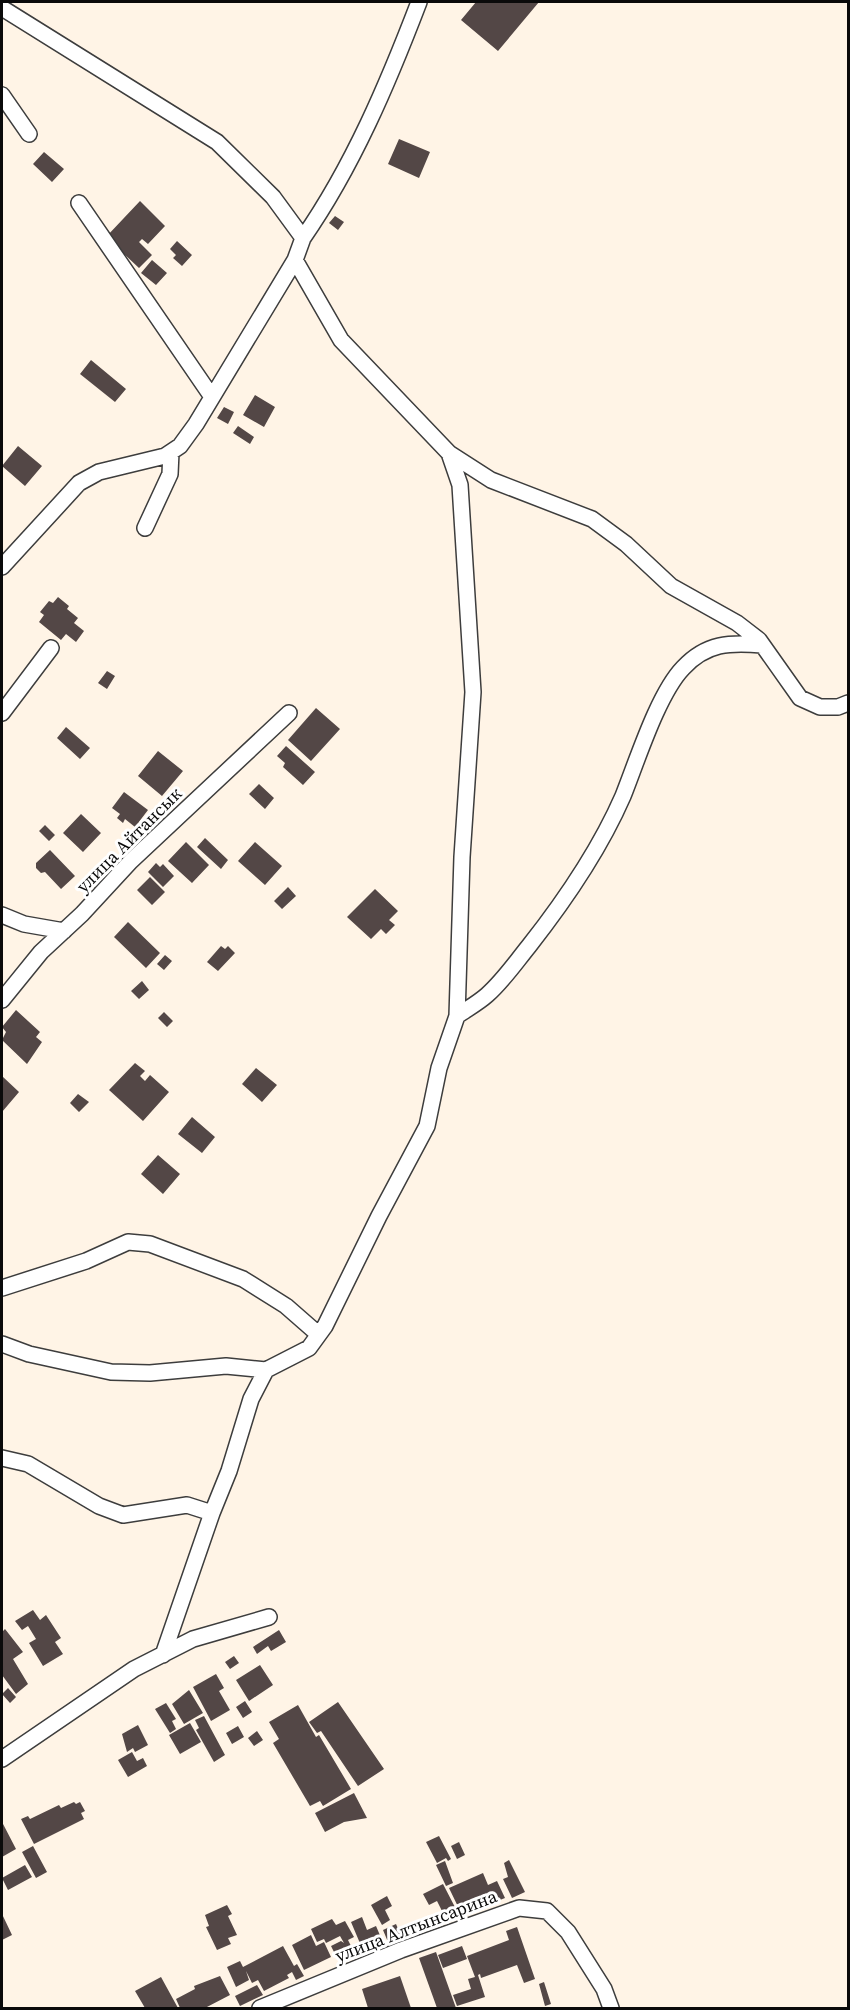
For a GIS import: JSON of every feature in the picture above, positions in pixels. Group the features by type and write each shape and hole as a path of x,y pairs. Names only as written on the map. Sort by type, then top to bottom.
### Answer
{"street":[{"path":"2,567 79,483 99,472 151,461 171,453 185,439 295,260 303,238 325,206 351,156 419,2"},
{"path":"2,8 217,142 273,197 303,238"},
{"path":"2,95 29,134"},
{"path":"79,202 212,397"},
{"path":"295,260 341,340 449,453 491,480 592,519 626,544 671,586 737,623 762,645 800,698 820,707 838,707 849,703"},
{"path":"145,528 170,474 171,453"},
{"path":"2,1344 29,1354 111,1372 150,1373 226,1366 266,1370 309,1348 428,1126 439,1068 458,1016 462,857 473,692 460,485 449,453"},
{"path":"458,1016 487,995 502,978 558,909 586,868 615,815 664,696 682,668 709,647 726,643 762,645"},
{"path":"2,713 51,648"},
{"name":"улица Айтансык","path":"2,1000 40,952 64,931 130,861 289,713"},
{"path":"2,915 24,924 64,931"},
{"path":"2,1288 86,1261 128,1242 150,1244 243,1279 286,1306 318,1335"},
{"path":"163,1655 212,1513 229,1471 251,1399 266,1370"},
{"path":"2,1458 28,1464 99,1506 123,1515 187,1505 212,1513"},
{"path":"2,1759 134,1670 193,1639 269,1617"},
{"name":"улица Алтынсарина","path":"260,2008 401,1950 519,1908 547,1911 568,1932 604,1989 610,2008"}],"building":[{"path":"476,2 539,2 498,51 461,20"},
{"path":"399,139 430,152 419,178 388,164"},
{"path":"44,152 64,169 52,182 33,164"},
{"path":"140,201 165,226 148,244 142,239 139,242 152,255 139,268 106,237"},
{"path":"335,216 344,222 338,230 329,223"},
{"path":"177,241 192,255 182,266 173,258 176,255 170,249"},
{"path":"152,260 167,273 156,285 141,273"},
{"path":"91,360 126,389 115,402 80,374"},
{"path":"255,395 275,407 264,427 243,415"},
{"path":"224,407 234,412 228,424 217,418"},
{"path":"238,426 254,437 250,444 233,433"},
{"path":"18,446 42,466 25,486 2,466"},
{"path":"58,597 69,606 67,609 78,618 74,623 84,631 76,642 66,634 61,640 39,622 44,615 40,612 49,601 53,603"},
{"path":"107,671 115,676 107,689 98,683"},
{"path":"316,708 340,729 311,761 288,740"},
{"path":"66,727 90,748 80,759 57,738"},
{"path":"286,746 315,772 303,785 283,767 285,763 277,756"},
{"path":"158,751 183,771 162,796 138,776"},
{"path":"259,784 274,798 265,809 249,794"},
{"path":"124,792 148,810 135,827 125,819 123,823 117,818 120,814 112,808"},
{"path":"81,814 101,833 83,852 63,833"},
{"path":"45,825 55,835 49,841 39,831"},
{"path":"205,838 228,860 221,869 197,847"},
{"path":"186,842 209,865 192,883 168,861"},
{"path":"255,842 282,866 265,885 238,861"},
{"path":"50,850 75,876 61,889 45,872 41,873 36,868 36,863"},
{"path":"156,863 160,867 163,864 174,876 163,887 148,872"},
{"path":"150,877 165,892 152,905 137,890"},
{"path":"288,887 296,896 282,909 274,901"},
{"path":"375,889 398,911 389,920 395,925 386,934 381,929 371,939 347,917"},
{"path":"128,922 160,953 146,968 114,937"},
{"path":"221,946 225,949 228,946 235,953 218,971 207,962"},
{"path":"165,955 172,961 164,970 157,964"},
{"path":"142,981 149,990 139,999 131,991"},
{"path":"16,1010 40,1032 36,1037 42,1042 27,1064 2,1040 6,1032 2,1027"},
{"path":"164,1012 173,1021 167,1027 158,1018"},
{"path":"135,1063 145,1071 140,1076 145,1081 150,1075 169,1092 143,1121 109,1090"},
{"path":"256,1068 277,1085 262,1102 242,1084"},
{"path":"2,1076 19,1092 2,1112"},
{"path":"78,1094 89,1102 79,1112 70,1103"},
{"path":"192,1117 215,1137 202,1153 178,1134"},
{"path":"158,1155 180,1174 163,1194 141,1174"},
{"path":"33,1610 40,1620 46,1615 61,1638 55,1642 63,1654 43,1666 29,1643 36,1639 28,1626 22,1630 15,1621"},
{"path":"5,1629 23,1652 13,1659 28,1684 16,1694 2,1675 2,1632"},
{"path":"279,1630 286,1642 271,1651 268,1646 257,1654 253,1647"},
{"path":"234,1656 239,1663 230,1669 225,1662"},
{"path":"260,1665 273,1685 249,1701 236,1680"},
{"path":"216,1674 224,1688 219,1691 230,1710 211,1721 193,1687"},
{"path":"8,1688 16,1697 10,1703 2,1694"},
{"path":"189,1690 203,1713 184,1724 172,1704"},
{"path":"245,1701 252,1712 243,1718 236,1707"},
{"path":"338,1702 384,1769 358,1786 321,1731 317,1733 309,1722"},
{"path":"166,1703 176,1719 172,1721 176,1729 170,1733 155,1709"},
{"path":"298,1705 316,1737 319,1735 351,1789 323,1806 320,1801 310,1806 273,1743 279,1739 269,1722"},
{"path":"204,1716 225,1755 214,1762 196,1730 199,1728 195,1720"},
{"path":"190,1723 201,1742 180,1754 169,1735"},
{"path":"138,1725 148,1745 135,1752 133,1748 127,1752 122,1734"},
{"path":"238,1726 244,1737 232,1744 226,1733"},
{"path":"257,1731 263,1740 254,1746 248,1738"},
{"path":"132,1752 137,1761 143,1758 147,1766 128,1777 118,1760"},
{"path":"354,1793 367,1818 344,1822 325,1832 315,1813"},
{"path":"74,1802 76,1804 80,1802 85,1811 81,1813 84,1819 34,1844 21,1819 28,1816 30,1819 59,1805 61,1808"},
{"path":"2,1822 16,1849 2,1857"},
{"path":"439,1836 451,1859 448,1861 446,1858 437,1863 426,1842"},
{"path":"459,1842 465,1855 457,1859 451,1846"},
{"path":"33,1846 47,1872 36,1878 22,1852"},
{"path":"509,1860 525,1892 512,1898 503,1879 508,1877 504,1863"},
{"path":"445,1861 453,1883 446,1886 436,1865"},
{"path":"25,1865 32,1877 8,1890 2,1878"},
{"path":"483,1873 488,1885 497,1881 505,1898 462,1915 449,1888"},
{"path":"443,1884 458,1913 446,1919 437,1901 429,1905 423,1894"},
{"path":"387,1896 392,1906 385,1910 390,1920 382,1925 371,1905"},
{"path":"227,1905 232,1914 228,1916 237,1935 228,1938 231,1944 217,1950 206,1927 209,1926 205,1915"},
{"path":"2,1914 12,1935 2,1940"},
{"path":"362,1917 367,1930 376,1926 382,1940 362,1948 351,1922"},
{"path":"332,1919 336,1925 345,1921 354,1937 348,1940 352,1948 349,1949 350,1952 337,1958 331,1946 341,1941 344,1943 340,1936 326,1943 324,1939 317,1942 311,1929"},
{"path":"396,1924 399,1931 408,1926 411,1933 388,1942 383,1930"},
{"path":"517,1927 535,1979 524,1983 517,1965 481,1978 480,1974 478,1975 485,1997 457,2006 453,1995 471,1989 468,1979 475,1977 467,1956 509,1940 506,1931"},
{"path":"311,1935 316,1946 324,1942 331,1957 304,1970 292,1945"},
{"path":"283,1946 294,1966 297,1964 304,1976 296,1980 292,1972 287,1975 289,1978 264,1991 258,1980 252,1983 246,1971 249,1980 236,1987 227,1967 240,1961 243,1967"},
{"path":"462,1946 467,1959 443,1968 438,1955"},
{"path":"436,1952 456,2008 437,2008 419,1958"},
{"path":"220,1976 230,1995 205,2008 180,2008 176,1999 195,1989 194,1986"},
{"path":"400,1976 411,2008 368,2008 362,1989"},
{"path":"161,1977 178,2008 145,2008 135,1991"},
{"path":"544,1982 551,2004 545,2006 539,1984"},
{"path":"257,1985 263,1995 240,2006 235,1996"}]}
